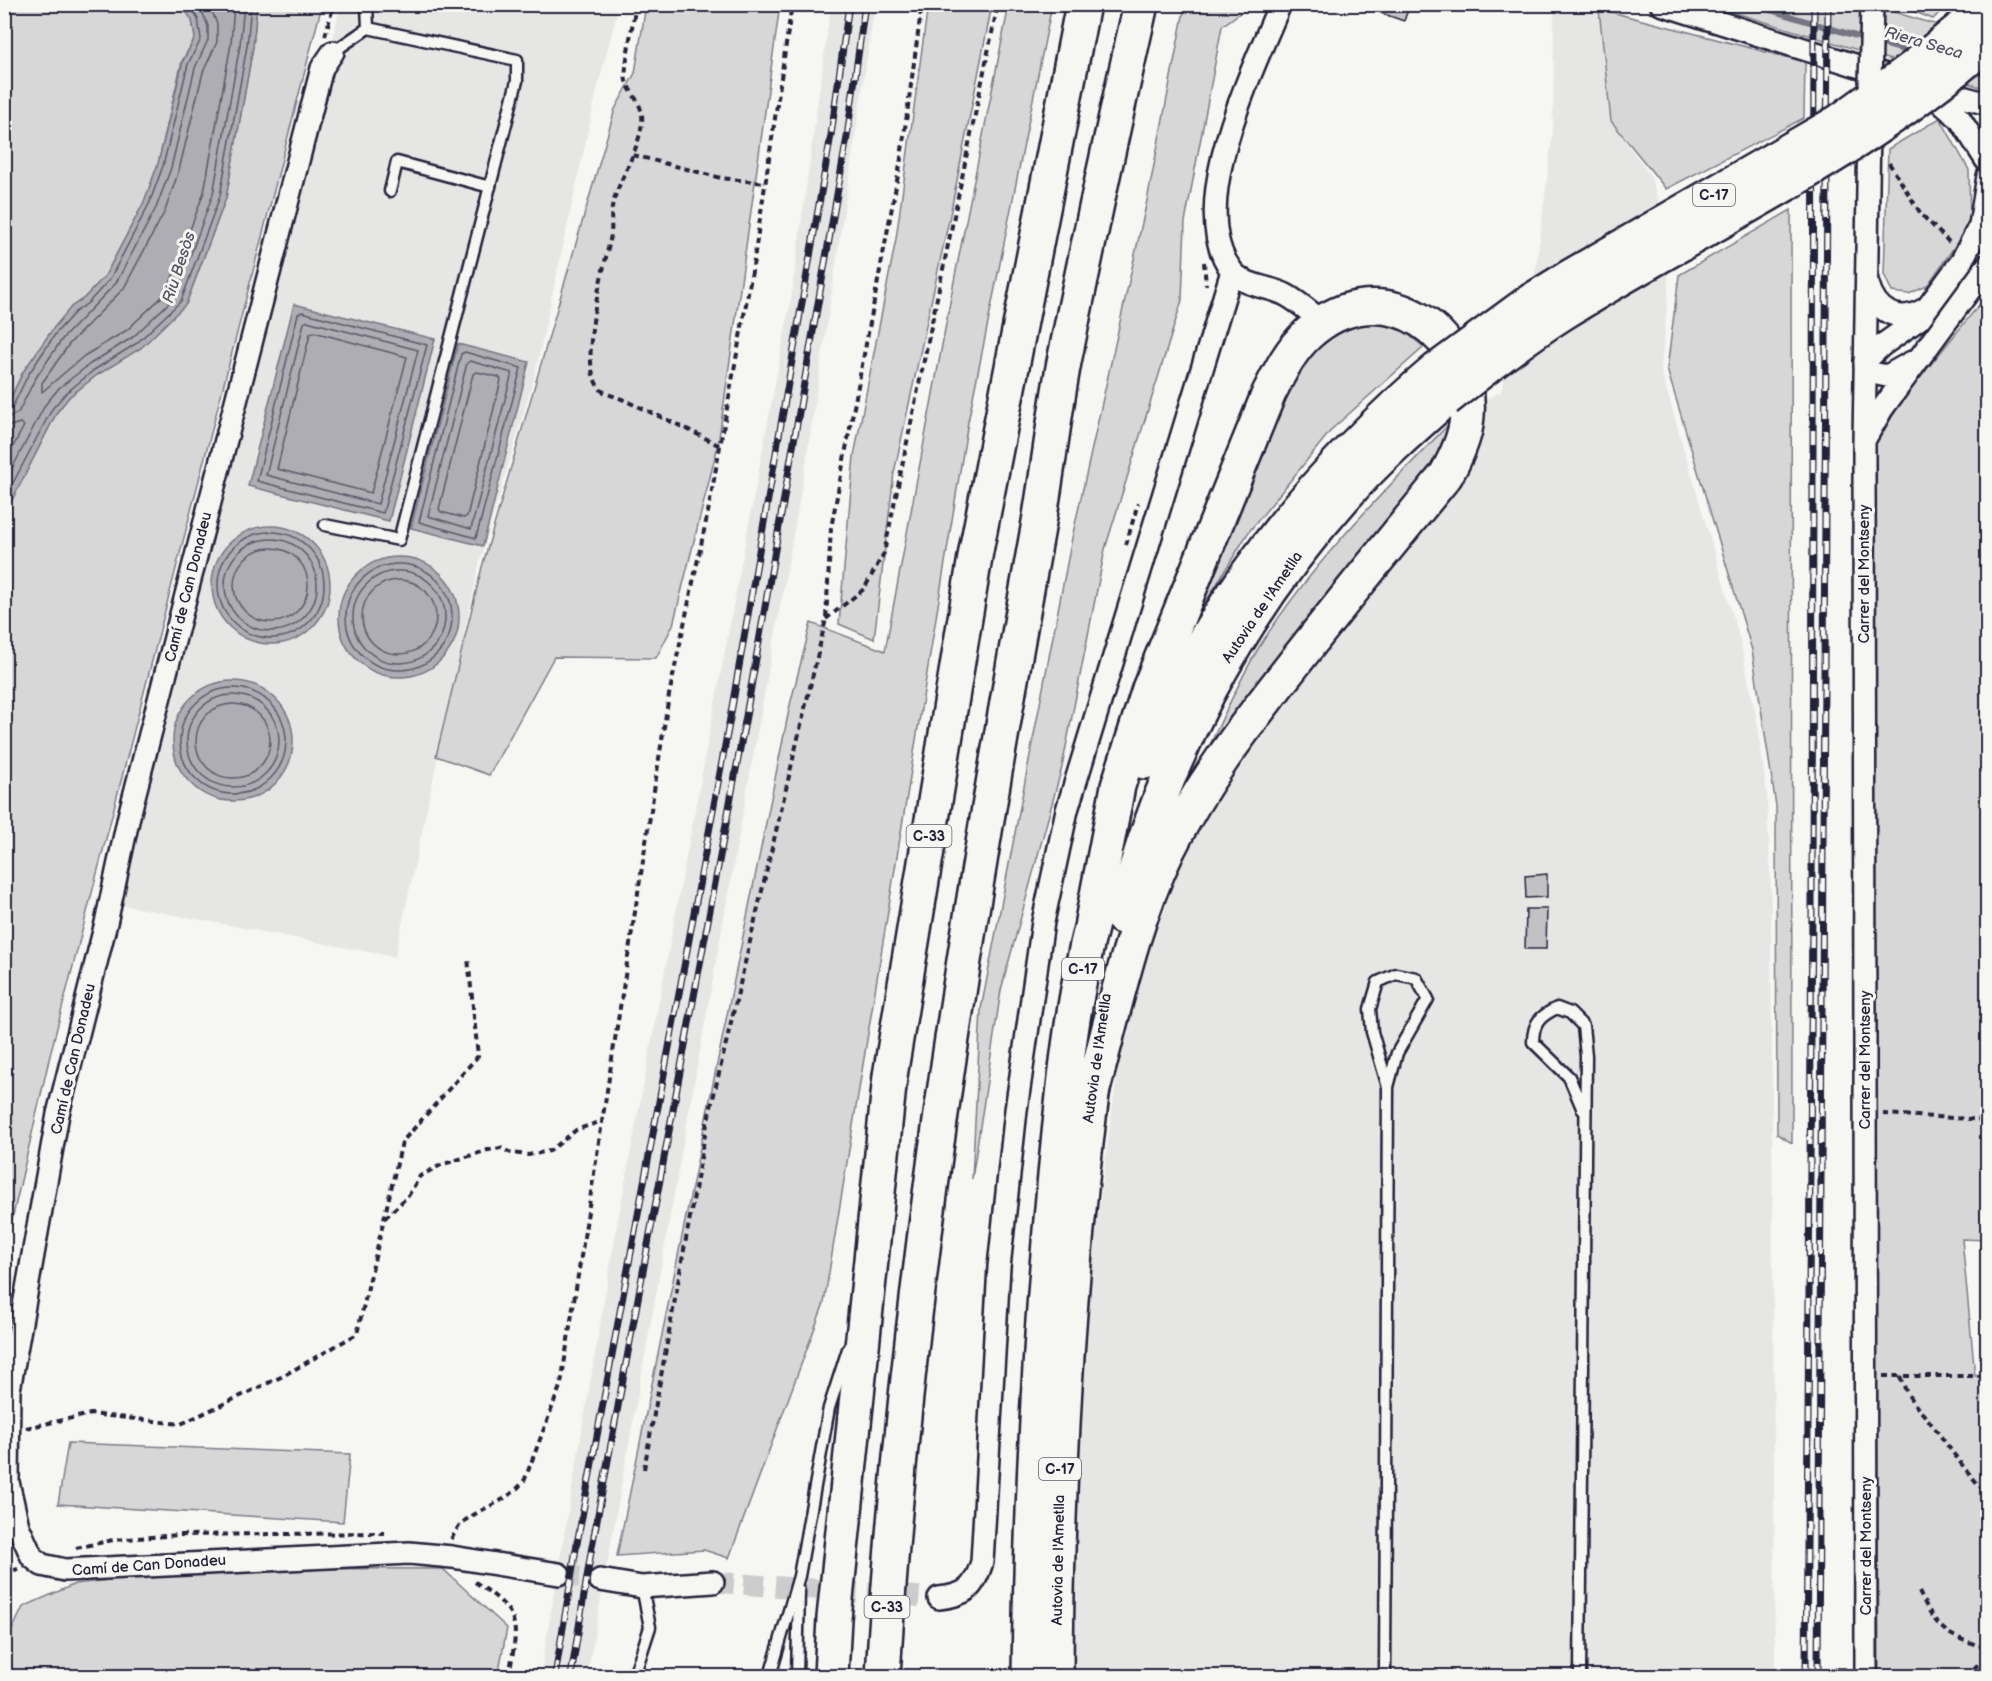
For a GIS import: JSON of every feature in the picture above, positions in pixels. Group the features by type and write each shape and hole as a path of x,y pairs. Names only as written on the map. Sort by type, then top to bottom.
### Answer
{"highway":[{"name":"C-33","path":"831,1677 834,1618 866,1291 890,1076 976,551 1083,4"},
{"name":"C-33","path":"883,1675 892,1538 920,1270 956,1001 1005,706 1037,533 1063,367 1141,4"},
{"name":"C-17","path":"1029,1677 1035,1433 1048,1248 1067,1066 1092,921 1122,818 1148,752 1180,686 1215,623 1255,564 1306,499 1346,454 1441,384 1554,286 1838,122 1915,66 1986,7"},
{"name":"C-17","path":"1441,384 1518,343 1564,313 1786,184 1880,126 1988,42"},
{"path":"1092,921 1118,786 1149,689 1269,393 1294,349 1323,322 1348,311 1381,306 1396,308 1425,322 1449,348 1462,377 1467,409 1463,439 1446,475 1252,717 1190,808 1167,852 1144,911 1129,956 1092,1093"},
{"name":"Autovia de l'Ametlla","path":"1056,1677 1057,1553 1067,1344 1092,1093 1104,999 1136,861 1188,730 1221,667 1251,619 1299,551 1345,496 1395,444 1441,384"}],"street":[{"path":"1280,4 1250,78 1220,165 1214,219 1221,248 1232,271 1248,283 1285,295 1323,322"},
{"path":"1661,4 1988,104"},
{"name":"Carrer del Montseny","path":"1866,1677 1864,443 1872,4"},
{"name":"Camí de Can Donadeu","path":"333,52 322,68 316,91 129,816 106,923 58,1114 9,1390 8,1482 18,1526 32,1557 38,1562 65,1570 224,1560 409,1553 452,1557 559,1574"},
{"path":"1865,363 1881,346 1913,326 1928,307 1973,242 1984,208 1987,164 1960,119 1923,86"},
{"name":"Carrer del Montseny","path":"1864,443 1875,420 1988,265"},
{"path":"939,1598 969,1590 977,1579 982,1562 998,1279 1015,1121 1042,922 1065,821 1232,271"},
{"path":"1867,283 1877,305 1892,315 1908,317 1928,307"},
{"name":"Carrer del Montseny","path":"1865,363 1872,373 1887,376 1903,369 1922,354"},
{"path":"600,1580 642,1587 713,1582"}],"lane":[{"path":"368,4 368,28"},
{"path":"325,525 399,540 517,81 517,60 368,28 333,52"},
{"path":"390,191 398,162 490,187"},
{"path":"1385,1677 1388,1087 1397,1053 1428,999 1416,978 1396,974 1378,982 1370,1009 1372,1032 1388,1087"},
{"path":"1580,1677 1583,1110 1586,1056 1583,1026 1570,1013 1557,1008 1543,1015 1533,1027 1533,1042 1569,1077 1583,1110"},
{"name":"C-33","path":"770,1677 799,1576 829,1408 866,1291"},
{"path":"796,1677 799,1576"},
{"path":"634,1677 650,1627 642,1587"}],"path":[{"path":"636,4 625,79 641,107 643,122 633,155 612,206 611,234 599,277 592,329 595,380 603,391 660,419 685,426 720,446"},
{"path":"509,1677 516,1637 515,1621 509,1608 471,1580 452,1557 449,1541 461,1524 496,1505 519,1489 525,1479 561,1384 669,695 720,446 765,183 792,4"},
{"path":"644,1469 707,1124 826,619 831,528 900,165 922,4"},
{"path":"826,619 864,589 884,553 998,4"},
{"path":"633,155 721,178 765,183"},
{"path":"1885,157 1922,214 1951,244"},
{"path":"8,1432 91,1414 181,1424 281,1377 357,1334 402,1142 478,1056 468,958"},
{"path":"1865,1113 1988,1120"},
{"path":"384,1219 408,1196 420,1176 441,1166 488,1150 501,1148 511,1153 528,1155 550,1151 576,1130 602,1121"},
{"path":"1900,1376 1908,1398 1929,1421 1964,1471 1988,1495"},
{"path":"1865,1377 1988,1376"},
{"path":"38,1562 60,1552 88,1545 167,1536 345,1531 387,1533"},
{"path":"1919,1593 1938,1625 1950,1636 1988,1648"},
{"path":"1966,1677 1988,1655"}],"shaded area":[{"path":"5,5 182,5 192,20 195,38 182,61 158,164 144,202 105,276 84,298 71,307 23,372 5,410"},
{"path":"257,5 322,5 51,1051 5,1250 5,514 57,412 69,397 97,375 126,357 186,304 226,198 253,47"},
{"path":"340,5 619,5 597,90 535,374 479,565 395,957 117,904 325,78"},
{"path":"646,5 780,5 718,445 673,625 656,658 554,657 489,775 436,756 482,567 615,109 635,73"},
{"path":"831,5 875,5 805,469 587,1676 540,1676 618,1220 791,299"},
{"path":"928,5 992,5 950,215 894,473 874,639 839,624 854,456 896,239"},
{"path":"1009,5 1052,5 968,422 824,1303 729,1558 704,1550 617,1556 790,705 811,623 885,651 954,281"},
{"path":"1185,5 1245,5 1244,10 1222,26 1185,222 1182,300 1105,549 1062,767 1001,990 972,1179 981,1009 1072,538 1148,196"},
{"path":"1554,5 1586,5 1599,9 1611,121 1650,175 1669,234 1668,294 1661,371 1740,640 1758,726 1767,796 1771,894 1775,1676 1075,1676 1075,1532 1092,1261 1124,1022 1147,934 1193,831 1242,753 1468,467 1485,399 1501,392 1536,269 1553,130"},
{"path":"1709,5 1872,5 1987,37 1987,89"},
{"path":"1897,5 1947,5 1933,19"},
{"path":"1599,9 1805,62 1804,118 1666,189 1611,121"},
{"path":"1940,118 1969,170 1970,224 1927,286 1909,294 1892,292 1884,274 1888,149"},
{"path":"1791,210 1792,1143 1777,1134 1776,806 1752,650 1667,369 1679,275"},
{"path":"1987,295 1988,1240 1962,1239 1975,1376 1987,1376 1987,1676 1879,1676 1871,452 1902,400"},
{"path":"1392,322 1424,347 1333,428 1248,533 1180,644 1253,466 1303,367 1320,345 1336,334 1363,325"},
{"path":"1451,422 1431,466 1388,529 1192,782 1243,676 1261,644 1303,584 1350,528"},
{"path":"68,1443 350,1454 343,1522 58,1504"},
{"path":"209,1568 443,1569 507,1628 498,1676 6,1676 4,1647 23,1607 75,1584"}],"water":[{"name":"Riu Besòs","path":"182,5 257,5 253,47 226,198 186,304 141,348 97,375 69,397 57,412 5,514 5,410 23,372 52,330 71,307 84,298 105,276 144,202 158,164 183,61 195,38 192,20"},
{"path":"294,304 435,339 389,521 248,486"},
{"path":"458,344 529,362 483,546 411,528"},
{"path":"271,526 294,530 313,543 326,562 330,585 326,608 313,627 294,640 271,644 248,640 229,627 216,608 212,585 216,562 229,543 248,530"},
{"path":"399,557 422,562 441,575 454,594 459,617 454,640 441,659 422,672 399,677 376,672 357,659 344,640 339,617 344,594 357,575 376,562"},
{"path":"233,681 256,686 275,699 288,718 293,741 288,764 275,783 256,796 233,801 210,796 191,783 178,764 173,741 178,718 191,699 210,686"}],"building":[{"path":"1384,4 1410,4 1404,21 1381,13"},
{"path":"1547,874 1547,897 1526,898 1525,876"},
{"path":"1526,909 1547,909 1546,949 1525,949"},
{"path":"1836,1668 1845,1668 1845,1676 1835,1676"}],"waterway":[{"name":"Riera Seca","path":"1750,4 1866,39"},
{"name":"Riera Seca","path":"1876,42 1915,53"},
{"name":"Riera Seca","path":"1971,70 1988,75"}],"tunnel":[{"path":"559,1574 600,1580"},
{"path":"713,1582 939,1598"}],"railway":[{"path":"555,1676 576,1549 731,713 831,135 849,4"},
{"path":"571,1676 591,1552 746,716 847,137 865,4"},
{"path":"1806,1676 1812,909 1814,4"},
{"path":"1818,1676 1828,4"}]}
